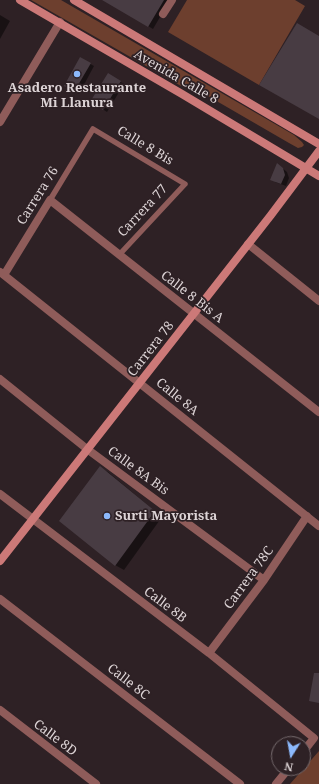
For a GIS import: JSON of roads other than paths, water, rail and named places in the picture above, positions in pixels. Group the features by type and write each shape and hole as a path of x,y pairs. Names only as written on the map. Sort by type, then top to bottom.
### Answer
{"street":[{"name":"Avenida Calle 8","path":"20,0 60,22 319,176"},
{"name":"Avenida Calle 8","path":"74,0 319,144"},
{"path":"163,14 172,0"},
{"path":"0,122 60,22"},
{"name":"Carrera 78","path":"0,561 319,151"},
{"name":"Calle 8 Bis A","path":"50,200 319,412"},
{"name":"Carrera 76","path":"2,273 50,200"},
{"path":"248,244 319,301"},
{"name":"Calle 8A","path":"2,273 319,526"},
{"name":"Calle 8A Bis","path":"1,383 87,449 264,580"},
{"name":"Calle 8B","path":"0,494 208,654 314,738 311,742"},
{"name":"Carrera 78C","path":"208,654 264,580 307,516"},
{"name":"Calle 8C","path":"0,599 240,784"},
{"name":"Calle 8D","path":"0,710 96,784"},
{"path":"276,784 283,776"}],"lane":[{"name":"Calle 8 Bis","path":"93,129 185,184"},
{"name":"Carrera 76","path":"50,200 93,129"},
{"name":"Carrera 77","path":"119,255 185,184"}],"place":[{"name":"Asadero Restaurante Mi Llanura","path":"77,74"},
{"name":"Surti Mayorista","path":"107,516"}]}
